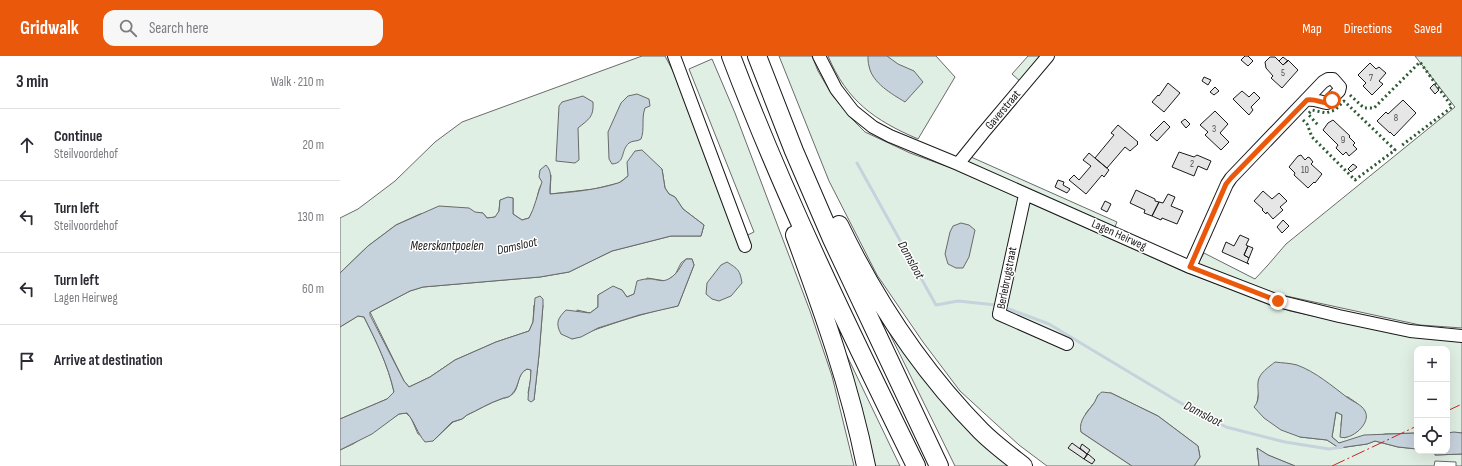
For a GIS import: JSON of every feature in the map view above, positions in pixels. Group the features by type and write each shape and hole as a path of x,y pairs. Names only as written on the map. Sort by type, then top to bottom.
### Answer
{"highway":[{"path":"731,56 788,197 850,333 916,466"},
{"path":"757,56 832,239 940,466"},
{"path":"788,134 819,184 855,259 902,337 942,389 982,432 1023,466"},
{"path":"788,197 792,226 827,322 841,367 852,404 866,466"}],"street":[{"path":"674,56 745,246"},
{"name":"Lagen Heirweg","path":"819,56 836,89 853,111 863,120 890,136 958,164 1190,267 1285,303 1410,331 1462,336"},
{"name":"Gaverstraat","path":"958,164 1048,56"},
{"path":"1190,267 1226,184 1307,100"},
{"name":"Berlebrugstraat","path":"1025,195 999,314 1067,344"}],"green space":[{"path":"642,56 665,56 674,73 737,240 754,232 689,69 712,59 735,113 810,311 832,376 854,466 340,466 340,450 353,444 399,414 406,413 411,418 418,434 433,441 453,422 462,419 492,402 510,396 516,390 521,374 527,369 531,370 528,393 534,400 543,305 534,305 533,322 529,331 496,342 455,360 430,377 409,387 404,381 370,312 410,291 423,287 540,277 569,272 612,251 671,236 701,236 704,225 683,209 675,197 669,194 665,188 662,169 628,176 619,183 594,189 550,194 551,175 541,186 538,192 535,208 529,218 522,220 513,214 513,198 500,200 499,211 496,217 487,218 483,213 420,214 396,225 368,246 340,273 340,218 358,209 395,181 435,142 462,122","holes":["686,259 692,259 694,265 678,306 629,318 572,339 577,310 590,313 598,307 598,295 613,287 622,290 627,297 634,294 647,278 666,281 675,275 681,263"]},
{"path":"779,56 812,56 818,71 832,95 865,132 910,153 954,169 1187,273 1290,311 1393,333 1462,340 1462,433 1450,433 1450,346 1414,346 1414,433 1385,434 1339,443 1332,437 1336,412 1342,415 1341,425 1344,438 1359,430 1358,404 1348,397 1259,390 1257,403 1300,437 1327,440 1339,448 1367,444 1375,441 1398,447 1414,449 1414,454 1462,454 1462,466 1456,466 1456,462 1435,461 1434,466 1295,466 1268,455 1257,448 1259,466 1194,466 1200,457 1198,446 1158,416 1111,393 1098,395 1095,402 1086,413 1081,432 1132,466 1047,466 1019,445 960,391 923,342 877,275 829,181"},
{"path":"828,56 936,56 955,77 918,139 902,132 875,116 853,97 836,72"},
{"path":"1028,56 1043,56 1022,83 1012,74"},
{"path":"1415,56 1462,56 1462,328 1420,325 1277,294 1198,264 1204,253 1255,279 1286,244 1455,107"},
{"path":"971,157 1117,222 1114,229 965,164"},
{"path":"877,308 1012,466 955,466"},
{"path":"358,316 364,317 373,335 385,363 394,392 387,399 340,419 340,327"},
{"path":"838,337 900,466 872,466"}],"water":[{"path":"868,56 887,56 898,64 914,71 923,82 905,102 878,83 871,72"},
{"path":"637,94 649,99 650,106 645,108 641,139 629,143 626,146 621,159 612,164 609,159 608,132 621,103 628,96"},
{"path":"583,96 593,102 593,111 590,117 578,128 579,160 575,163 556,161 559,106 562,102"},
{"name":"Meerskantpoelen","path":"642,150 662,169 665,188 669,194 675,197 683,209 704,225 701,236 671,236 612,251 569,272 540,277 423,287 410,291 370,312 370,315 404,381 409,387 430,377 455,360 496,342 529,331 533,322 535,298 540,296 543,299 543,305 534,400 531,402 528,400 531,370 527,369 520,377 515,391 511,395 467,415 462,419 452,422 433,441 425,442 407,413 399,414 372,434 340,450 340,419 387,399 394,392 385,363 364,317 358,316 340,327 340,273 368,246 396,225 439,206 469,208 475,212 483,213 487,218 495,217 499,211 500,200 508,197 513,198 513,214 522,220 529,218 531,214 542,182 539,177 540,170 546,165 551,175 550,194 584,190 622,181 628,176 627,162 635,151"},
{"path":"961,223 969,225 975,230 969,257 963,268 956,268 948,264 945,254 950,232 953,226"},
{"path":"686,259 692,259 694,265 678,306 639,315 598,328 581,337 572,339 561,334 558,327 558,321 566,310 590,313 598,307 598,295 613,286 622,290 627,297 634,294 637,281 651,279 663,281 669,279 677,272"},
{"path":"727,262 738,270 742,283 731,296 719,301 712,299 706,294 707,283 721,265"},
{"path":"1275,362 1297,365 1311,371 1360,405 1365,411 1366,421 1355,434 1345,438 1340,437 1342,415 1336,412 1332,437 1339,443 1364,435 1414,433 1414,449 1398,447 1375,441 1367,444 1339,448 1327,440 1300,437 1281,430 1264,418 1254,407 1258,398 1258,382 1260,376"},
{"path":"1102,392 1111,393 1158,416 1198,446 1200,457 1194,466 1132,466 1081,432 1080,428 1082,420 1098,395"},
{"path":"1450,433 1462,433 1462,454 1435,455 1450,454"},
{"path":"1257,448 1268,455 1295,466 1259,466"}],"building":[{"path":"1245,56 1248,56 1253,61 1248,66 1241,60"},
{"path":"1270,57 1275,57 1283,65 1288,60 1298,70 1282,88 1271,78 1273,76 1266,68 1265,62"},
{"path":"1283,57 1288,61 1283,65 1279,61"},
{"path":"1370,63 1376,69 1379,67 1386,73 1379,81 1383,84 1372,95 1363,86 1366,83 1358,75"},
{"path":"1204,77 1211,80 1208,85 1202,81"},
{"path":"1168,83 1180,93 1164,112 1152,102 1158,95 1159,96"},
{"path":"1434,84 1439,90 1435,94 1430,88"},
{"path":"1215,87 1219,91 1214,95 1210,92"},
{"path":"1242,91 1249,97 1254,92 1260,98 1251,107 1253,110 1249,115 1233,99"},
{"path":"1403,100 1416,113 1394,136 1377,121 1386,112 1388,114"},
{"path":"1215,111 1228,124 1220,133 1229,142 1221,150 1205,135 1208,132 1200,125"},
{"path":"1185,119 1190,124 1186,128 1181,122"},
{"path":"1333,120 1350,136 1349,137 1355,143 1353,145 1357,149 1349,156 1346,152 1343,155 1336,148 1338,145 1323,130 1328,123"},
{"path":"1164,121 1170,127 1157,141 1150,135"},
{"path":"1118,125 1138,142 1138,144 1130,151 1125,147 1107,168 1095,158 1114,135 1111,133"},
{"path":"1179,152 1194,157 1197,155 1211,161 1207,170 1198,166 1194,176 1172,167"},
{"path":"1089,153 1109,170 1104,177 1102,175 1086,194 1069,180 1074,175 1079,180 1091,166 1083,160"},
{"path":"1301,155 1305,160 1308,157 1310,158 1313,162 1311,164 1322,174 1315,183 1314,182 1308,188 1294,175 1295,173 1289,167 1298,156"},
{"path":"1353,164 1357,167 1351,172 1348,169"},
{"path":"1058,180 1064,182 1063,185 1070,189 1067,193 1055,187"},
{"path":"1136,190 1159,202 1152,216 1144,213 1145,210 1130,203"},
{"path":"1263,191 1272,199 1279,193 1287,201 1280,207 1283,210 1273,219 1254,201"},
{"path":"1168,194 1175,197 1171,206 1183,211 1177,224 1152,216 1159,202 1163,203"},
{"path":"1105,201 1111,204 1107,212 1101,209"},
{"path":"1283,220 1289,226 1282,233 1277,227"},
{"path":"1240,235 1249,239 1244,255 1249,258 1247,263 1249,264 1222,252 1226,242 1234,246"},
{"path":"1248,246 1253,248 1249,258 1244,255"},
{"path":"1072,443 1087,454 1084,459 1068,448"},
{"path":"1082,444 1090,450 1087,454 1080,448"},
{"path":"1088,454 1095,460 1092,464 1084,459"}],"waterway":[{"name":"Damsloot","path":"857,163 936,305 958,301 996,305"},
{"name":"Damsloot","path":"1009,309 1049,324 1179,402 1226,427 1285,442 1329,449 1342,447"}],"hedge":[{"path":"1350,95 1364,108 1374,108 1420,62 1452,107 1401,146"},
{"path":"1303,120 1307,124 1312,137 1355,180 1395,150 1344,101 1335,110 1326,113 1312,110 1308,114 1318,125"}],"power":[{"path":"1450,410 1462,404"},
{"path":"1332,466 1414,427"}],"route":[{"path":"1278,301 1190,267 1226,184 1231,178 1307,100 1315,99 1322,103 1327,103 1332,100"}]}
